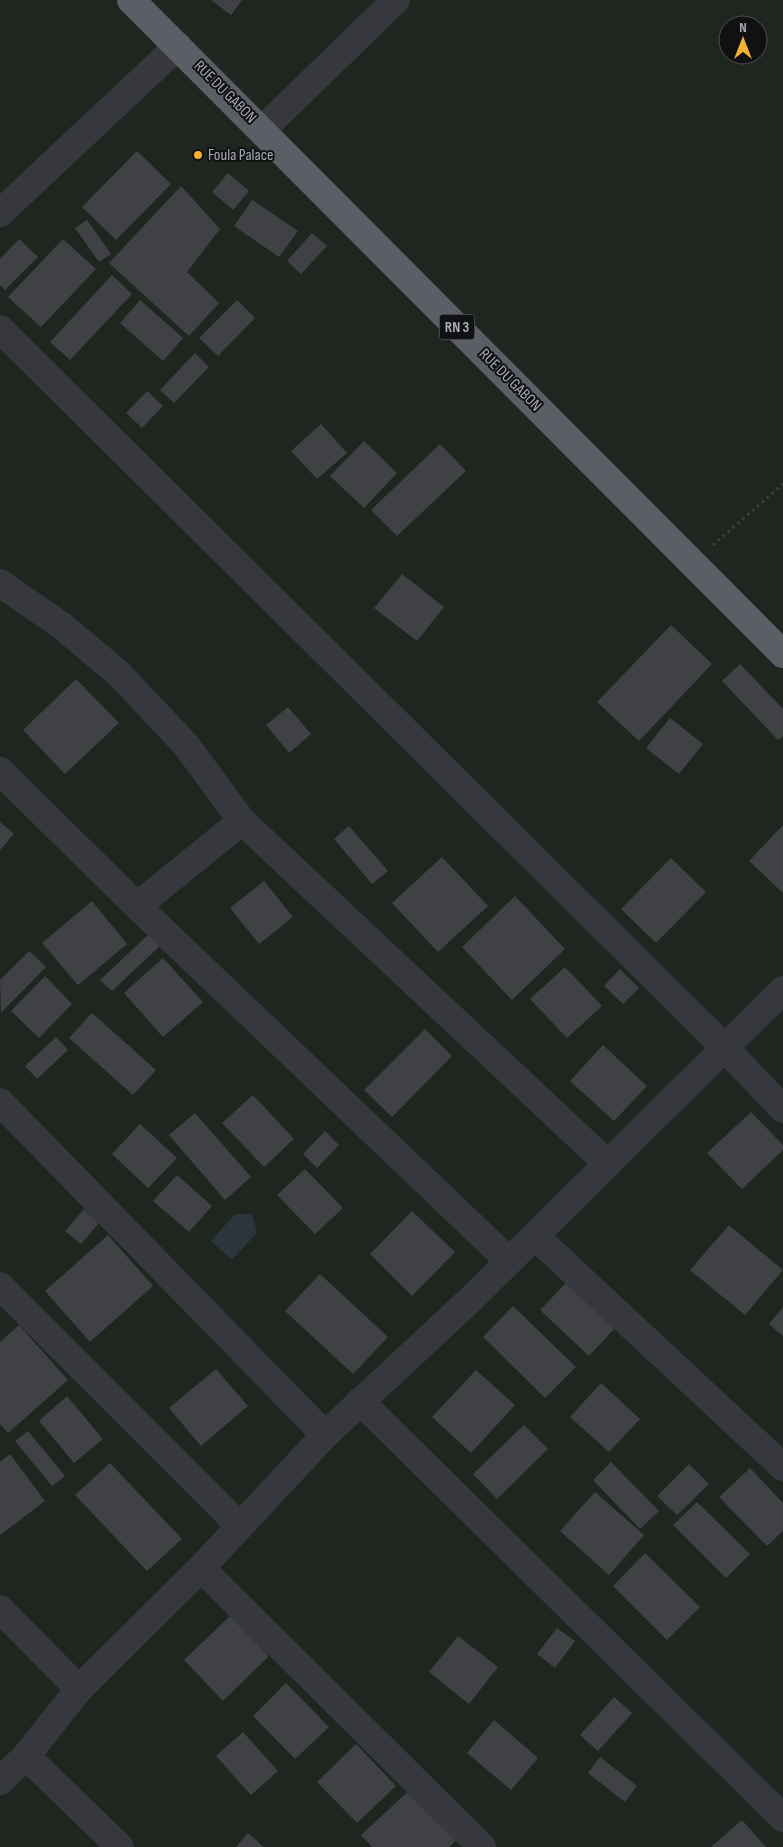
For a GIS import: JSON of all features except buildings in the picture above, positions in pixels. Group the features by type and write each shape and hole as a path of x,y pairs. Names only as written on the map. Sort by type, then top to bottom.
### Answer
{"highway":[{"name":"RUE DU GABON","path":"131,0 783,654"}],"street":[{"path":"262,130 396,0"},
{"path":"0,214 178,46"},
{"path":"0,329 724,1047 783,1109"},
{"path":"0,583 62,626 120,674 186,745 242,821 608,1164"},
{"path":"0,771 137,906 509,1261"},
{"path":"137,906 242,821"},
{"path":"0,1781 26,1756 79,1689 201,1568 325,1435 471,1299 783,990"},
{"path":"0,1102 325,1435"},
{"path":"535,1236 783,1467"},
{"path":"0,1286 240,1526"},
{"path":"360,1401 783,1818"},
{"path":"201,1568 482,1847"},
{"path":"0,1608 79,1689"},
{"path":"26,1756 120,1847"}],"path":[{"path":"692,563 783,484"}],"shaded area":[{"path":"0,0 783,0 783,1847 0,1847"},
{"path":"235,1214 252,1214 257,1233 232,1260 211,1241"}],"place":[{"name":"Foula Palace","path":"198,155"}]}
